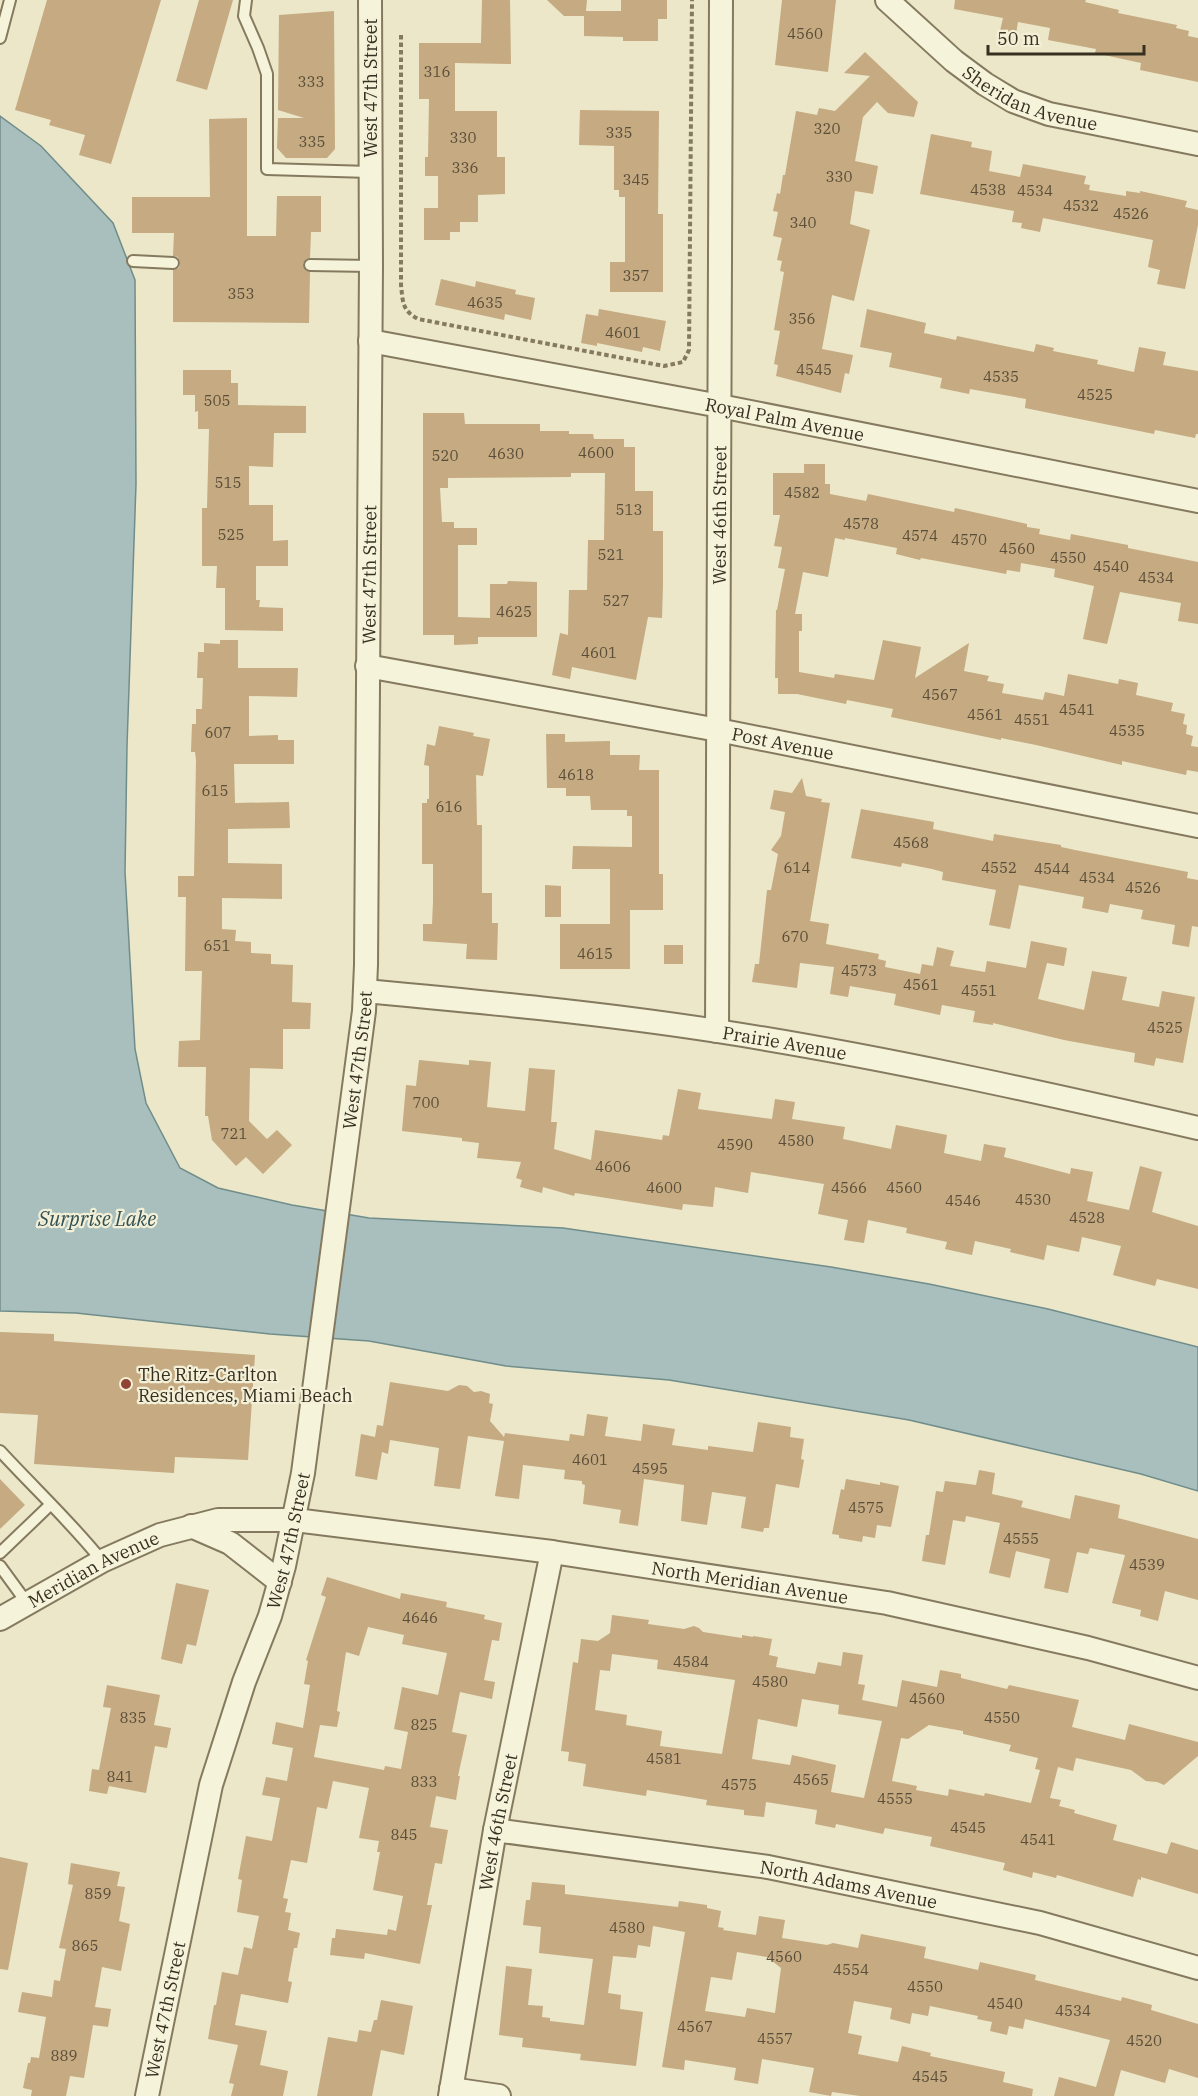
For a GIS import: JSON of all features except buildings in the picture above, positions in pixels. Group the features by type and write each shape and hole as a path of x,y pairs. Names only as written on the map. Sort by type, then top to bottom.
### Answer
{"street":[{"name":"West 47th Street","path":"147,2096 211,1785 233,1712 265,1631 295,1520 317,1370 365,991 371,266 370,0"},
{"name":"Sheridan Avenue","path":"887,0 954,61 1013,101 1049,114 1198,144"},
{"name":"West 46th Street","path":"717,1031 724,4"},
{"name":"Royal Palm Avenue","path":"370,341 720,406 1198,501"},
{"name":"Post Avenue","path":"367,666 718,730 1198,826"},
{"name":"Prairie Avenue","path":"365,991 503,1004 717,1031 994,1083 1198,1128"},
{"name":"Meridian Avenue","path":"0,1619 102,1561 149,1539 191,1526 229,1519 295,1520"},
{"name":"North Meridian Avenue","path":"295,1520 552,1552 887,1603 1088,1648 1198,1678"},
{"path":"191,1526 230,1543 280,1582"},
{"name":"West 46th Street","path":"451,2092 495,1830 552,1552"},
{"name":"North Adams Avenue","path":"495,1830 768,1867 1040,1923 1198,1968"},
{"path":"451,2092 499,2096"}],"lane":[{"path":"0,38 10,0"},
{"path":"246,0 244,16 267,74 267,169 370,172"},
{"path":"133,261 173,263"},
{"path":"310,265 371,266"},
{"path":"0,1451 50,1505 80,1533 102,1561"},
{"path":"0,1553 50,1505"},
{"path":"0,1566 27,1603"}],"path":[{"path":"401,35 401,285 403,303 408,314 418,319 664,366 675,365 683,362 689,351 692,0"}],"water":[{"name":"Surprise Lake","path":"0,116 41,146 113,223 135,280 136,484 125,872 135,1049 146,1103 180,1168 218,1188 292,1205 369,1218 563,1228 831,1267 929,1284 1048,1309 1198,1347 1198,1491 1141,1474 909,1420 669,1380 506,1366 369,1341 270,1334 76,1313 0,1311"}],"place":[{"name":"The Ritz-Carlton Residences, Miami Beach","path":"126,1384"}]}
